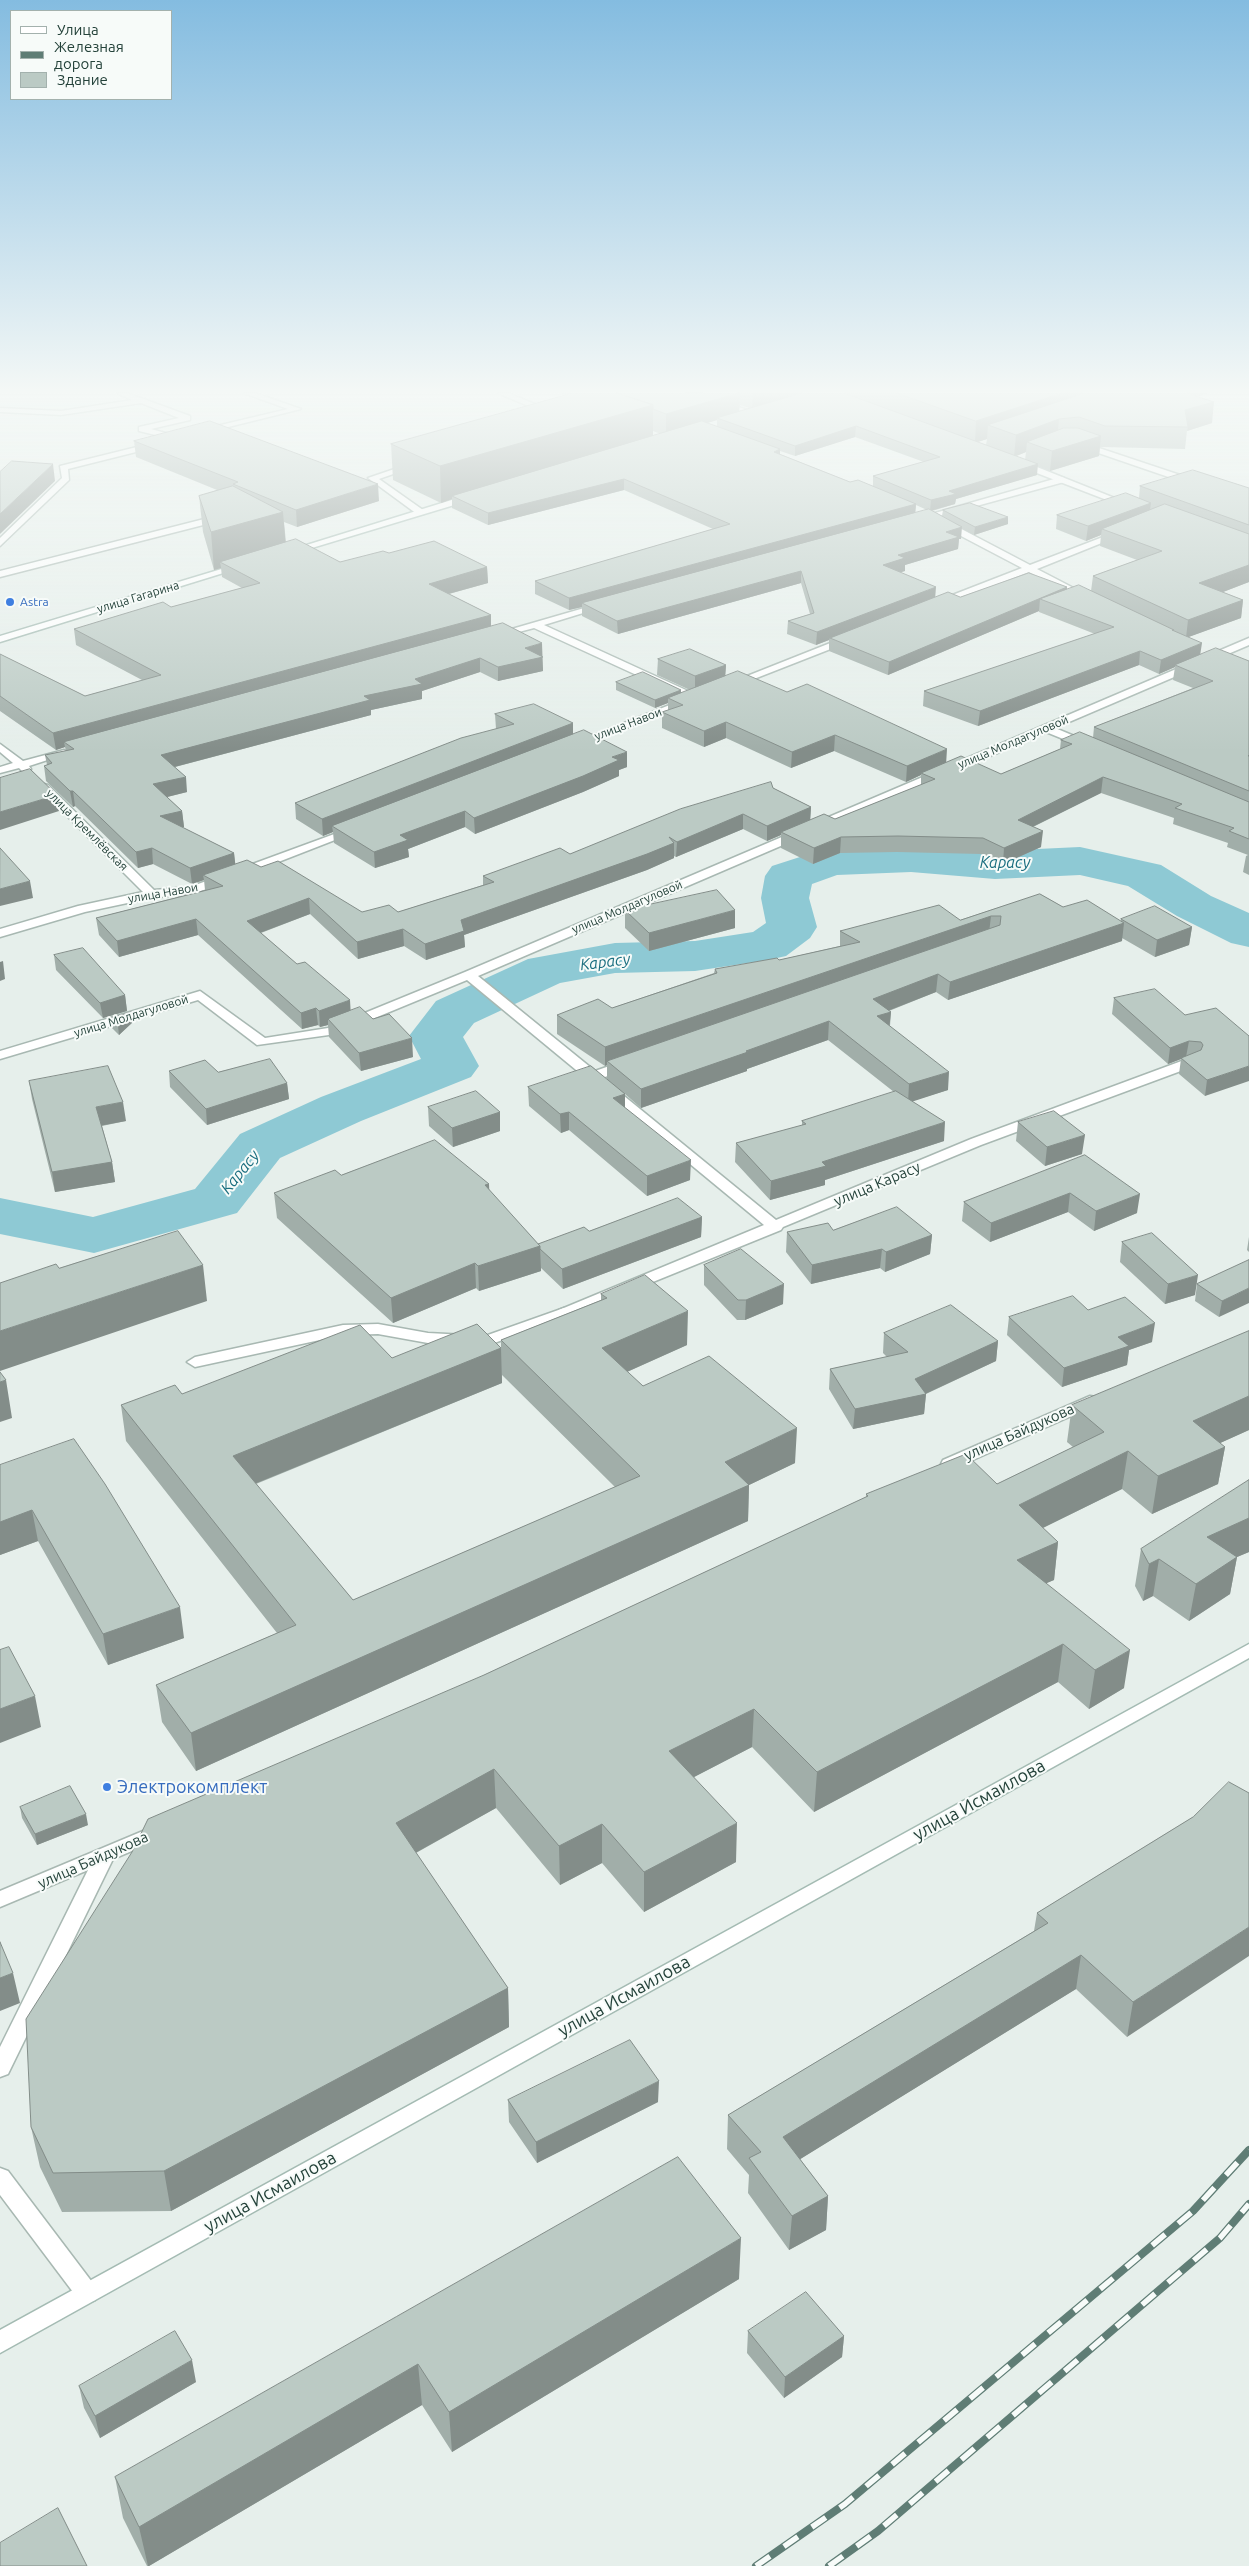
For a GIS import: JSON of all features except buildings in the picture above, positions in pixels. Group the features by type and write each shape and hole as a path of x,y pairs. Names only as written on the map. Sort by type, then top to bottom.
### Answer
{"street":[{"path":"0,543 31,513"},
{"path":"277,555 418,513"},
{"path":"922,513 1097,603"},
{"path":"910,521 941,513"},
{"path":"0,574 212,520"},
{"path":"926,608 1126,531"},
{"name":"улица Гагарина","path":"0,639 248,564"},
{"path":"486,637 611,603"},
{"name":"улица Навои","path":"534,624 700,697 567,748"},
{"path":"723,688 861,634"},
{"name":"улица Молдагуловой","path":"0,1055 200,995 262,1042 331,1031 469,975 1047,728 1208,654 1249,641"},
{"path":"1208,654 1230,664"},
{"path":"1047,728 1102,751"},
{"name":"улица Кремлёвская","path":"0,747 21,765 151,894"},
{"path":"0,770 78,749"},
{"name":"улица Навои","path":"0,933 82,909 151,894 191,890 228,878 365,826"},
{"path":"469,975 776,1227"},
{"path":"594,1076 641,1060"},
{"name":"улица Карасу","path":"195,1362 343,1330 378,1329 428,1338 486,1342 564,1313 776,1227 976,1142 1192,1062"},
{"name":"улица Байдукова","path":"929,1472 1103,1396"},
{"name":"улица Исмаилова","path":"0,2342 1249,1650"},
{"name":"улица Байдукова","path":"0,1899 105,1856 169,1826"},
{"path":"0,2068 105,1856"},
{"path":"0,2178 87,2293"}],"waterway":[{"name":"Карасу","path":"0,1216 94,1235 216,1201 260,1146 341,1109 452,1066 436,1036 455,1012 546,970 615,958 695,956 768,945 792,927 785,898 789,876 831,861 911,858 995,865 1080,861 1144,875 1194,906 1249,932"}],"railway":[{"path":"756,2566 845,2504 1193,2211 1249,2150"},
{"path":"829,2566 878,2531 1220,2238 1249,2204"}],"place":[{"name":"Astra","path":"10,602"},
{"name":"Электрокомплект","path":"107,1787"}]}
